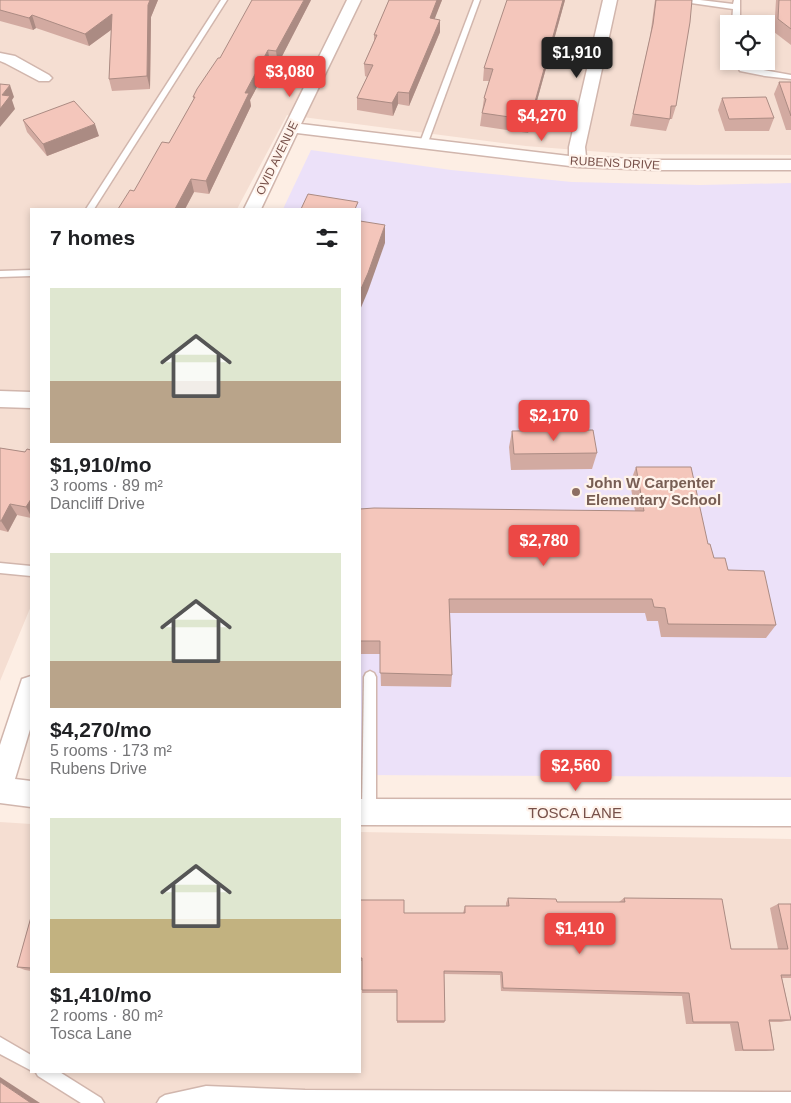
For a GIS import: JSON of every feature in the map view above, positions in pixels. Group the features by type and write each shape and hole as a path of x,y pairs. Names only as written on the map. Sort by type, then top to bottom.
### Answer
{"street":[{"name":"OVID AVENUE","path":"252,208 354,0"},
{"path":"578,162 577,147 610,0"},
{"path":"0,57 10,59 44,78"},
{"name":"RUBENS DRIVE","path":"292,128 578,162 658,165 791,165"},
{"path":"0,399 30,400"},
{"path":"30,690 0,788 30,794"},
{"name":"TOSCA LANE","path":"365,812 791,813"}],"lane":[{"path":"91,208 224,0"},
{"path":"423,145 477,0"},
{"path":"684,0 737,3"},
{"path":"747,70 791,77"},
{"path":"0,274 30,274"},
{"path":"0,568 30,571"},
{"path":"365,812 370,677"},
{"path":"0,1045 30,1063"},
{"path":"46,1073 96,1103"},
{"path":"166,1103 206,1094 305,1098 791,1100"}],"shaded area":[{"path":"0,0 791,0 791,155 628,154 526,146 287,115 238,208 30,208 30,608 0,681"},
{"name":"John W Carpenter Elementary School","path":"311,150 451,170 572,182 700,185 791,183 791,777 361,775 361,208 283,208"},
{"path":"0,822 30,824 30,1073 361,1073 361,832 791,839 791,1103 0,1103"}],"building":[{"path":"0,0 150,0 148,5 147,76 109,79 112,14 85,34 32,15 29,18 0,10"},
{"path":"252,0 304,0 276,51 268,50 245,93 249,93 206,181 191,179 176,208 119,208 130,190 134,191 162,142 169,143 195,97 193,97 197,89 218,58 220,58"},
{"path":"389,0 437,0 430,18 440,20 409,93 398,92 392,103 357,98 373,65 364,64 377,35 374,35"},
{"path":"507,0 563,0 530,120 482,113 486,99 484,98 493,69 484,68"},
{"path":"656,0 692,0 676,106 671,106 670,119 633,114 653,24"},
{"path":"779,0 791,0 791,29 778,19"},
{"path":"779,82 791,82 791,116"},
{"path":"0,84 10,85 2,95 10,96 0,109"},
{"path":"766,97 774,118 729,119 722,98"},
{"path":"74,101 95,124 43,144 23,120"},
{"path":"308,194 358,202 355,208 301,208"},
{"path":"361,221 385,225 361,289"},
{"path":"593,430 597,453 514,454 512,431"},
{"path":"0,448 25,452 27,449 30,450 30,501 26,507 10,504 0,521"},
{"path":"636,467 691,467 708,544 710,544 714,558 725,558 728,570 764,571 776,625 668,624 665,608 654,607 652,599 449,599 452,675 380,673 380,641 361,641 361,509 644,511"},
{"path":"508,898 556,899 557,902 625,902 624,898 722,899 731,949 788,949 778,904 791,904 791,975 781,975 791,1020 769,1020 774,1050 743,1050 738,1022 693,1022 689,993 503,988 502,972 444,971 445,1021 397,1021 397,990 362,990 361,900 404,900 404,913 465,913 465,906 509,906"},
{"path":"30,921 30,968 17,967"},
{"path":"0,1082 31,1103 0,1103"}],"place":[{"name":"John W Carpenter Elementary School","path":"576,492"}]}
